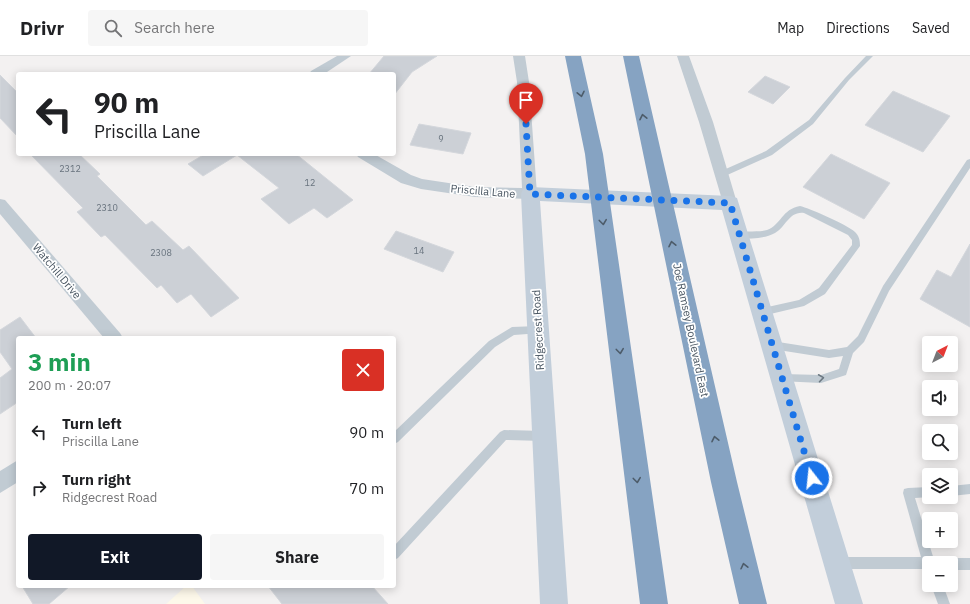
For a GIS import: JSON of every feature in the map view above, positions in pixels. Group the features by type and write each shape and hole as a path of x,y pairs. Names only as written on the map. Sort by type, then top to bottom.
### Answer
{"highway":[{"path":"573,56 594,154 654,604"},
{"name":"Joe Ramsey Boulevard East","path":"631,56 650,150 663,200 724,482 753,604"}],"street":[{"path":"318,72 345,56"},
{"name":"Ridgecrest Road","path":"519,56 523,82 554,604"},
{"path":"683,56 722,174 849,604"},
{"name":"Priscilla Lane","path":"366,156 406,179 420,184 475,192 730,203"},
{"name":"Watchill Drive","path":"0,204 112,336"},
{"path":"0,483 16,471"}],"lane":[{"path":"722,174 769,153 811,122 847,79 870,56"},
{"path":"782,378 821,379 843,372 849,351 861,339 886,289 970,162"},
{"path":"740,236 768,233 775,230 791,211 799,208 806,210 851,233 856,239 856,246 822,291 801,303 762,312"},
{"path":"396,438 492,344 512,331 538,330"},
{"path":"772,345 829,354 849,351"},
{"path":"396,552 504,435 544,436"},
{"path":"958,490 970,489"},
{"path":"922,493 908,494 927,556"},
{"path":"837,563 922,564"},
{"path":"958,564 970,564"},
{"path":"940,592 944,604"}],"shaded area":[{"path":"184,588 193,588 205,604 166,604"}],"building":[{"path":"384,56 437,56 412,72 396,92 396,72 371,72"},
{"path":"0,75 16,91 16,135 0,118"},
{"path":"765,76 790,87 773,104 748,92"},
{"path":"893,91 950,116 923,152 865,125"},
{"path":"419,124 471,133 463,154 410,145"},
{"path":"831,154 890,183 864,219 803,187"},
{"path":"32,156 81,156 100,174 97,176 146,225 152,221 183,250 189,246 239,298 211,317 191,294 177,303 161,285 157,288 105,235 101,237 77,212 83,208"},
{"path":"202,156 235,156 203,176 188,164"},
{"path":"238,156 298,156 353,200 327,218 314,208 289,224 261,199 279,188"},
{"path":"396,231 454,252 443,272 384,249"},
{"path":"970,244 970,327 920,299 937,270 951,277"},
{"path":"20,317 34,336 16,336 16,403 0,414 0,378 12,369 0,352 0,330"},
{"path":"23,588 68,588 49,604 33,604"},
{"path":"270,588 374,588 388,604 282,604"}],"route":[{"path":"526,124 530,194 730,203 812,478"}]}
